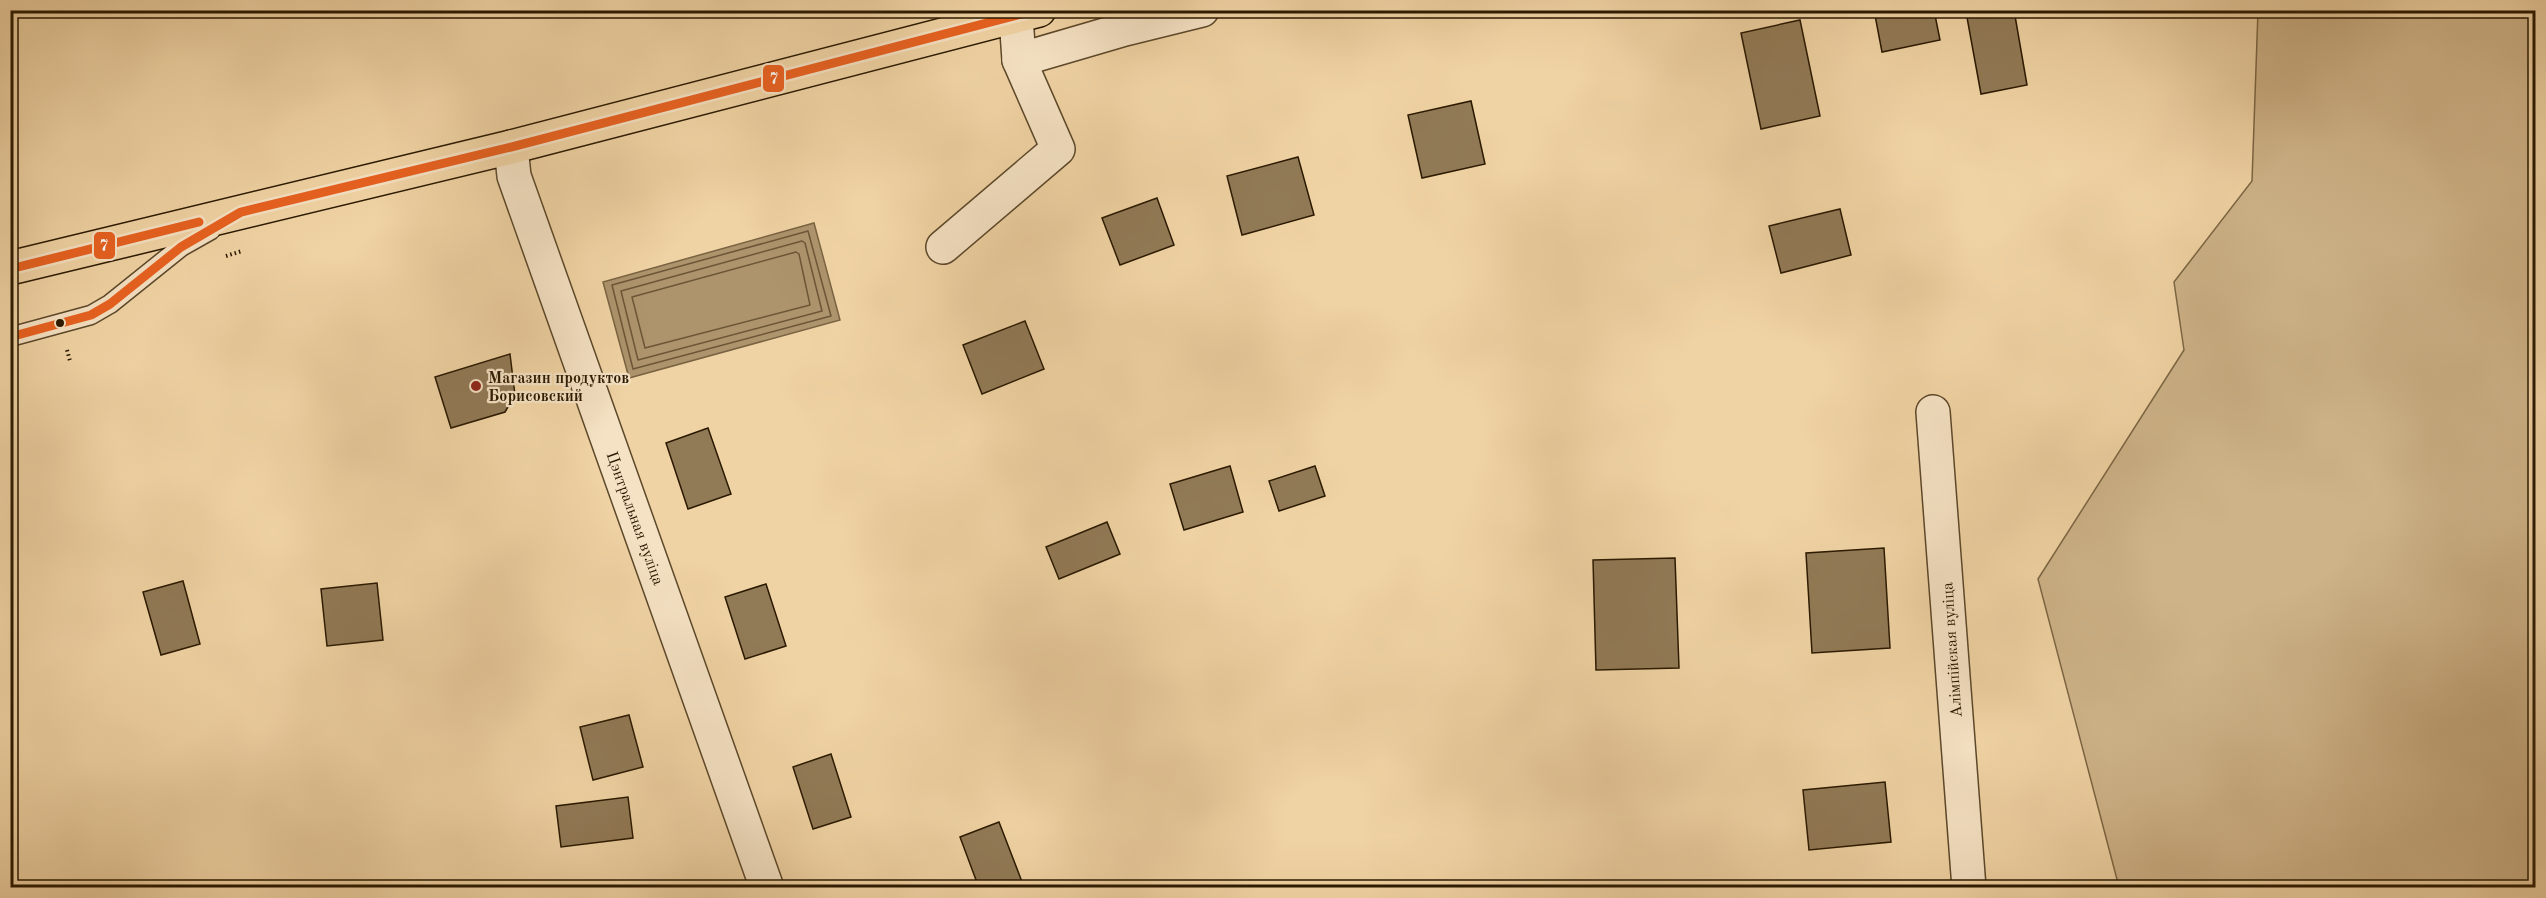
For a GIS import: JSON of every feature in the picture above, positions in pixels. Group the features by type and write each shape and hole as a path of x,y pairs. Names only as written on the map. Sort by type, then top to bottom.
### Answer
{"main road":[{"path":"12,268 511,147 1027,14"}],"street":[{"path":"1019,60 1125,29 1202,10"},
{"path":"943,247 1058,149 1019,60 1027,14"},
{"name":"Цэнтральная вуліца","path":"511,147 514,176 767,888"},
{"name":"Алімпійская вуліца","path":"1933,412 1968,888"}],"lane":[{"path":"10,337 92,315 110,304 180,248 241,212"}],"shaded area":[{"path":"2258,11 2535,11 2535,887 2119,887 2038,579 2184,350 2174,282 2252,181"}],"water":[{"path":"814,223 840,320 629,378 603,282"}],"building":[{"path":"1874,10 1934,10 1940,40 1882,52"},
{"path":"2014,10 2027,85 1981,94 1966,12"},
{"path":"1800,20 1820,116 1761,129 1741,33"},
{"path":"1471,101 1485,164 1422,178 1408,115"},
{"path":"1298,157 1314,215 1242,235 1227,176"},
{"path":"1157,198 1174,245 1120,265 1102,218"},
{"path":"1840,209 1851,255 1781,273 1769,226"},
{"path":"1025,321 1044,369 982,394 963,345"},
{"name":"Магазин продуктов Борисовский","path":"510,354 515,395 505,412 451,428 435,377"},
{"path":"708,428 731,494 688,509 666,443"},
{"path":"1230,466 1243,512 1184,530 1170,484"},
{"path":"1315,466 1325,496 1279,511 1269,481"},
{"path":"1107,522 1120,554 1059,579 1046,547"},
{"path":"1884,548 1890,648 1812,653 1806,553"},
{"path":"1675,558 1679,668 1596,670 1593,560"},
{"path":"183,581 200,644 161,655 143,592"},
{"path":"377,583 383,640 327,646 321,589"},
{"path":"766,584 786,646 745,659 725,597"},
{"path":"629,715 643,767 593,780 580,727"},
{"path":"831,754 851,817 813,829 793,767"},
{"path":"1885,782 1891,842 1809,850 1803,790"},
{"path":"628,797 633,838 561,847 556,806"},
{"path":"999,822 1024,887 979,888 960,837"},
{"path":"678,883 679,888 661,888"}],"transit line":[{"name":"7","path":"10,337 91,315 110,304 181,247 241,212 511,147 1037,10"},
{"name":"7","path":"10,269 199,222"}],"place":[{"name":"Магазин продуктов Борисовский","path":"476,386"}]}
